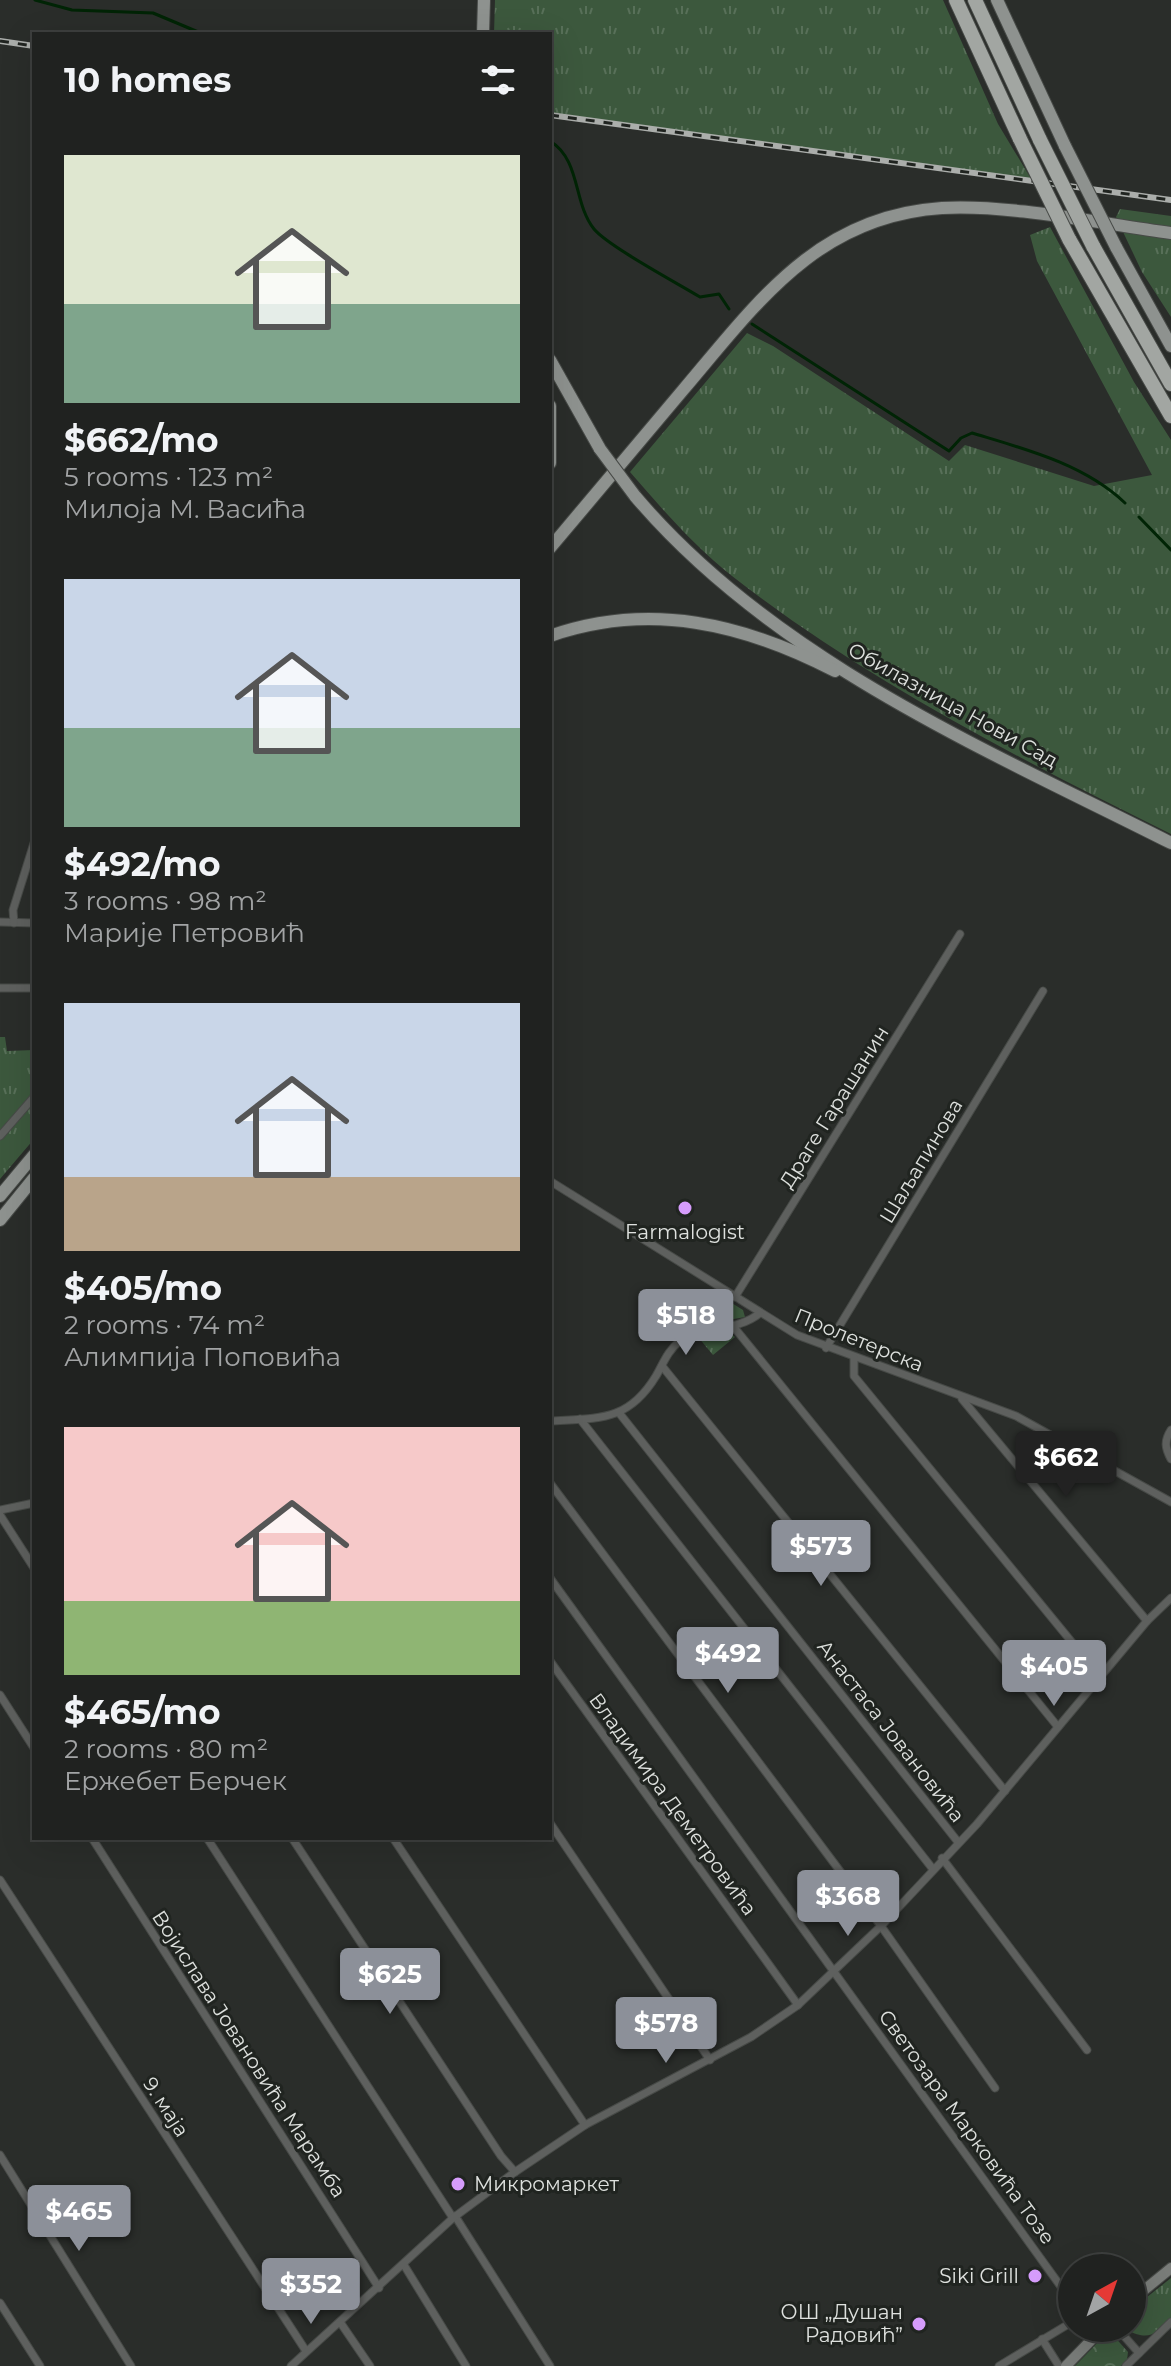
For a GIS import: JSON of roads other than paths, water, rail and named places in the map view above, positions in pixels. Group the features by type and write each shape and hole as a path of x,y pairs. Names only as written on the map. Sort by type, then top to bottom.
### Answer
{"highway":[{"path":"956,0 1069,239 1171,416"},
{"path":"975,0 1093,246 1171,384"}],"main road":[{"path":"483,32 484,0"},
{"path":"997,0 1065,146 1171,346"},
{"path":"552,546 760,299 807,256 839,237 898,214 955,208 1171,233"},
{"name":"Обилазница Нови Сад","path":"552,364 600,449 635,496 709,571 863,682 979,746 1171,843"},
{"path":"552,636 623,620 696,621 760,636 863,682"},
{"path":"0,1196 32,1157"},
{"path":"0,1220 32,1180"},
{"path":"1146,2288 1171,2268"},
{"path":"1066,2366 1084,2342"}],"street":[{"path":"14,923 13,910 32,849"},
{"path":"0,922 32,923"},
{"name":"Драге Гарашанин","path":"735,1297 960,934"},
{"path":"0,988 32,988"},
{"name":"Шаљапинова","path":"826,1348 1043,991"},
{"path":"0,1136 32,1099"},
{"name":"Пролетерска","path":"552,1182 760,1313 826,1348 1036,1425 1171,1502"},
{"path":"552,1421 620,1414 641,1398 681,1341 700,1331 733,1326 760,1313"},
{"path":"733,1326 1058,1727"},
{"path":"854,1358 854,1376 1102,1679"},
{"path":"662,1366 1005,1791"},
{"path":"960,1397 1147,1621"},
{"name":"Анастаса Јовановића","path":"620,1414 958,1842"},
{"path":"580,1419 932,1868"},
{"path":"1171,1430 1166,1438 1166,1450 1171,1459"},
{"path":"552,1486 881,1926 995,2088"},
{"path":"32,1504 0,1512 32,1565"},
{"name":"Светозара Марковића Тозе","path":"552,1581 1058,2282"},
{"path":"291,2366 454,2217 515,2172 585,2125 710,2060 798,2005 836,1972 1005,1791 1102,1679 1147,1621 1171,1598"},
{"name":"Владимира Деметровића","path":"552,1664 798,2005"},
{"path":"0,1695 32,1745"},
{"path":"552,1826 710,2060"},
{"name":"Војислава Јовановића Марамба","path":"93,1840 379,2288"},
{"path":"208,1840 550,2366"},
{"path":"293,1840 501,2156 515,2172"},
{"path":"394,1840 585,2125"},
{"path":"942,1858 1087,2050"},
{"name":"9. маја","path":"0,1880 306,2351"},
{"path":"0,2155 131,2366"},
{"path":"404,2265 466,2366"},
{"path":"0,2303 40,2366"},
{"path":"340,2322 370,2366"},
{"path":"1126,2366 1171,2322"},
{"path":"999,2366 1058,2330"},
{"path":"1042,2339 1059,2366"},
{"path":"1129,2342 1139,2353"}],"waterway":[{"path":"35,0 72,10 153,13 198,32"},
{"path":"552,143 567,159 587,219 594,229 628,254 700,297 719,294 729,309"},
{"path":"752,324 949,451 961,438 972,433 1073,468 1109,489 1125,503"},
{"path":"1139,517 1171,550"}],"railway":[{"path":"0,41 32,46"},
{"path":"552,115 1171,200"}],"place":[{"name":"Farmalogist","path":"685,1208"},
{"name":"Микромаркет","path":"458,2184"},
{"name":"Siki Grill","path":"1035,2276"},
{"name":"ОШ „Душан Радовић”","path":"919,2324"}]}
